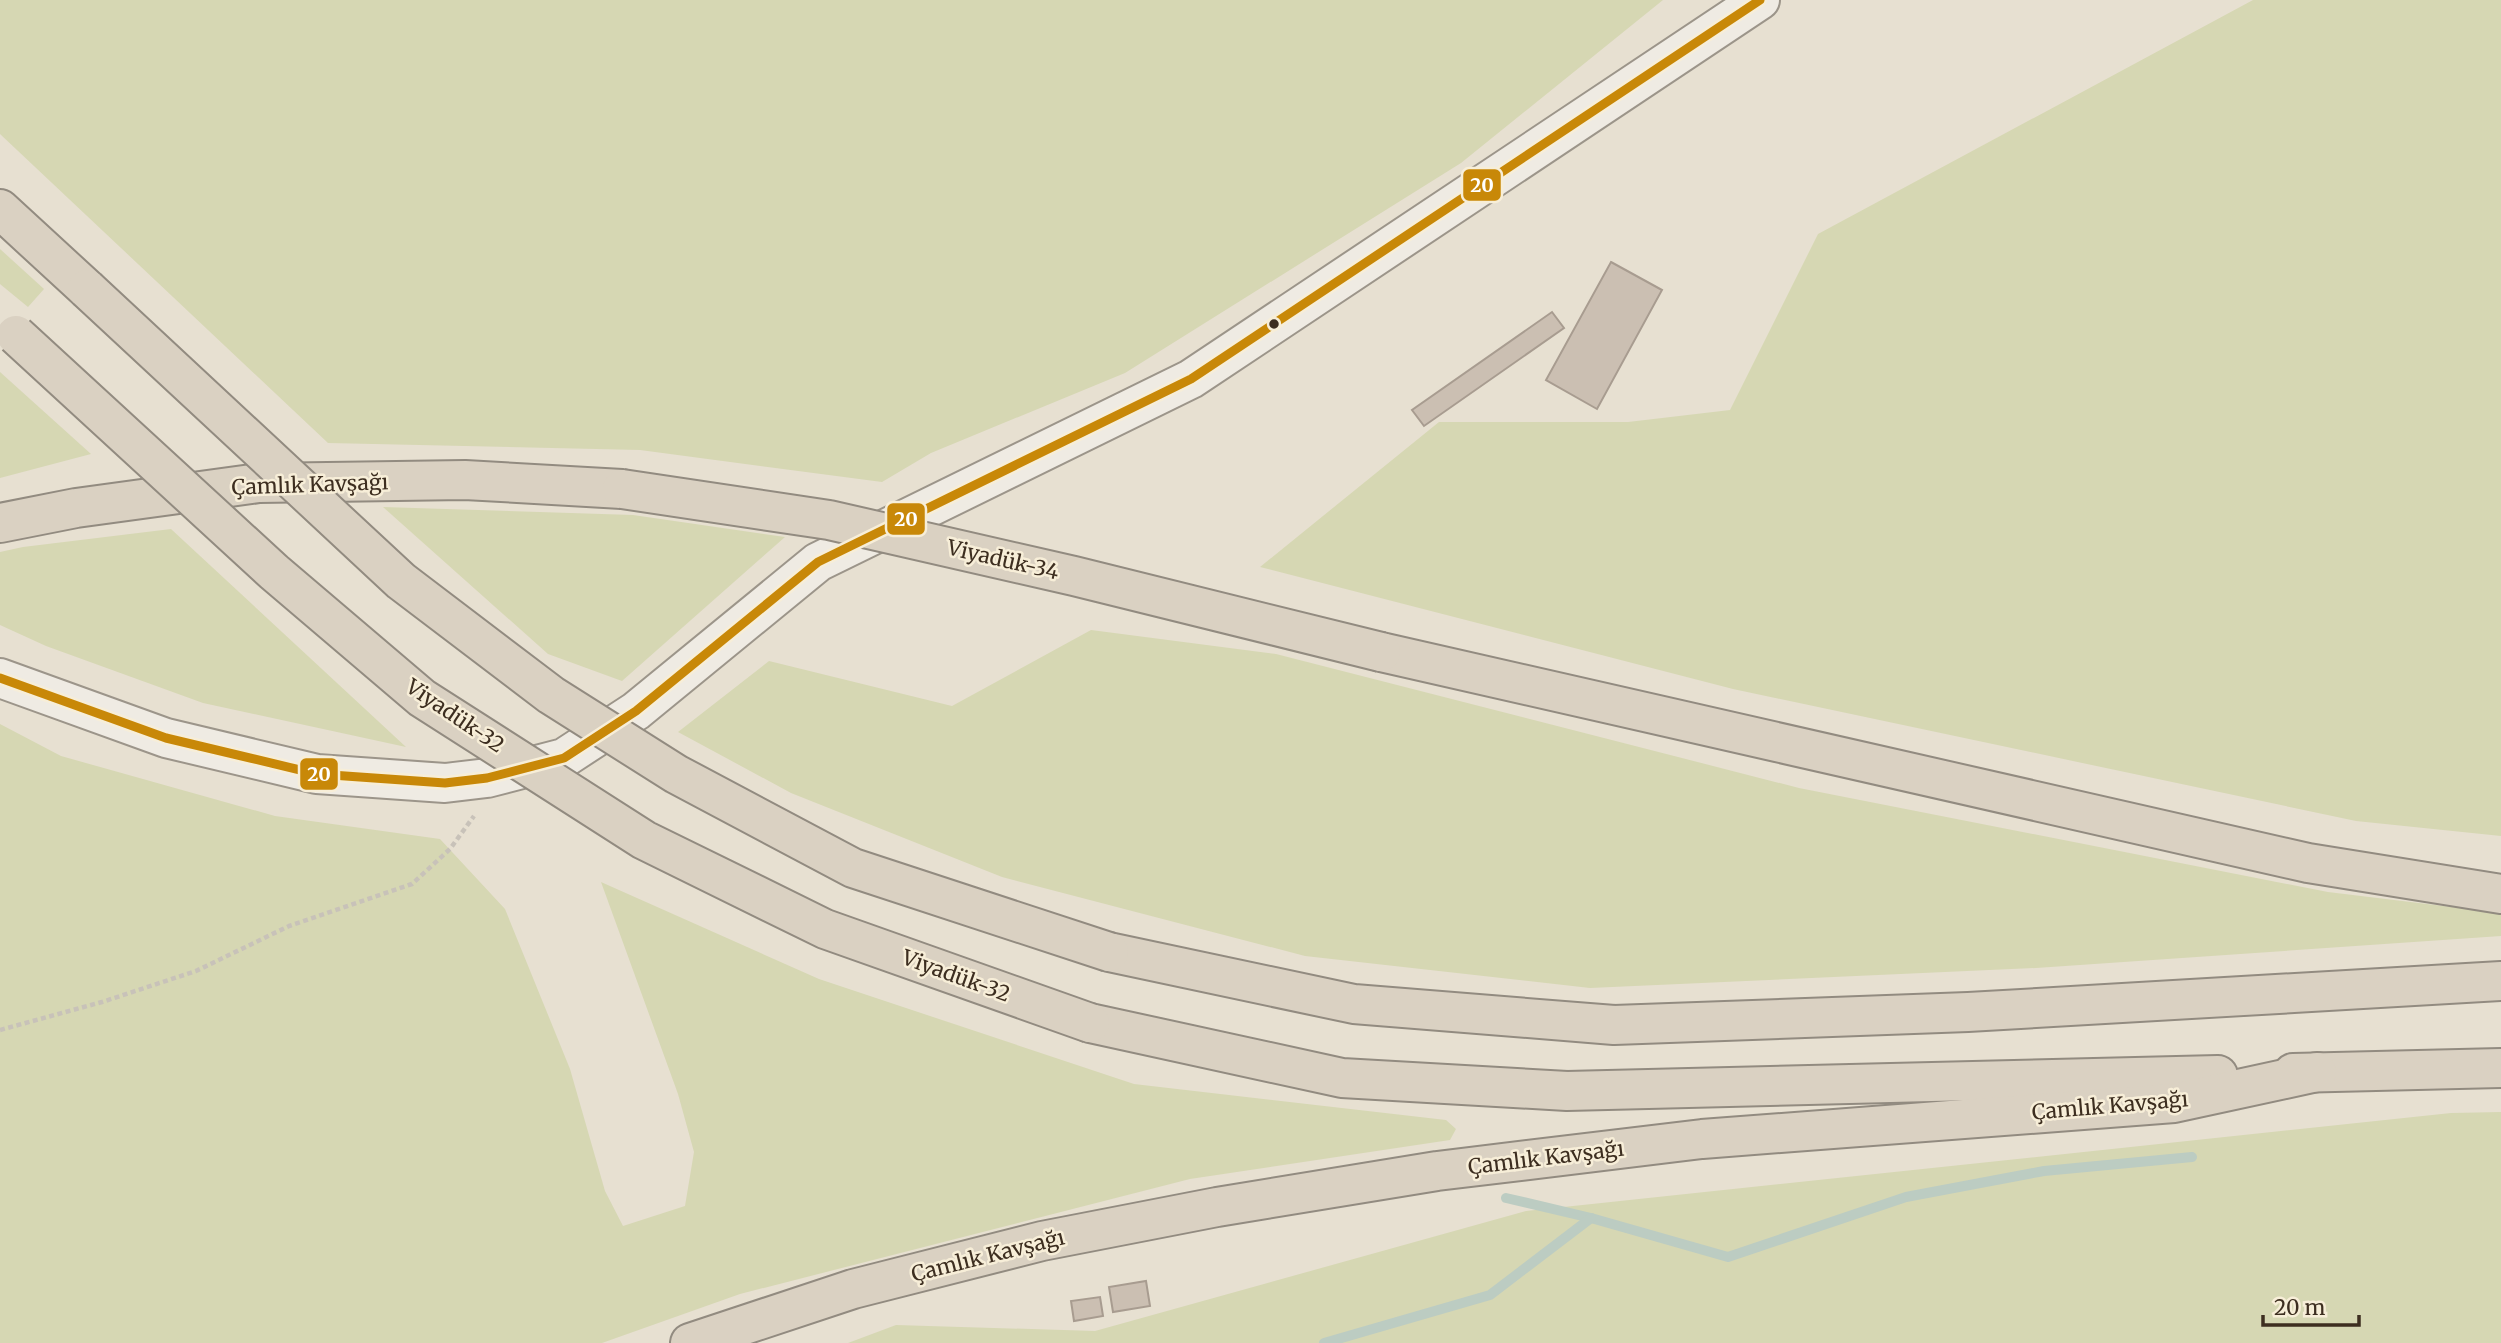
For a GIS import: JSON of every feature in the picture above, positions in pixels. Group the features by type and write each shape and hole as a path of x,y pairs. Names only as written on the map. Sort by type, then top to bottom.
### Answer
{"highway":[{"path":"0,209 401,581 551,695 676,774 853,868 1109,952 1354,1004 1614,1025 1968,1012 2501,981"},
{"name":"Viyadük-32","path":"8,328 275,572 434,705 644,840 813,923 1090,1023"},
{"name":"Çamlık Kavşağı","path":"0,523 76,508 260,483 465,480 622,489"},
{"name":"Viyadük-34","path":"622,489 828,520 1074,576 1381,652 2308,863 2501,894"},
{"name":"Çamlık Kavşağı","path":"1090,1023 1342,1078 1567,1091 2317,1072"},
{"path":"2317,1072 2501,1068"},
{"name":"Çamlık Kavşağı","path":"690,1343 853,1289 1042,1241 1217,1206 1437,1171 1702,1139 2174,1103 2317,1072"}],"main road":[{"path":"0,678 166,738 317,774 444,783 487,778 564,758 636,710 818,562 1191,379 1760,0"}],"path":[{"path":"0,1030 102,1002 196,971 289,926 412,884 450,849 479,809 487,778"}],"green space":[{"path":"0,0 1663,0 1461,163 1125,373 931,453 882,482 640,450 328,443 0,134"},
{"path":"2253,0 2501,0 2501,836 2356,821 1733,689 1260,567 1439,422 1628,422 1730,410 1818,234"},
{"path":"0,249 44,289 28,307 0,284"},
{"path":"0,372 91,454 0,478"},
{"path":"383,507 633,515 785,537 622,681 548,654"},
{"path":"171,529 406,747 203,703 46,646 0,625 0,552"},
{"path":"1091,630 1276,654 1799,788 2328,892 2501,913 2501,936 2036,968 1590,988 1305,956 1002,877 791,793 678,732 769,661 952,706"},
{"path":"0,724 61,756 275,816 440,839 505,909 570,1069 605,1191 623,1226 685,1206 694,1152 678,1094 601,882 819,979 1134,1084 1446,1120 1456,1129 1450,1140 1190,1179 740,1294 602,1343 0,1343"},
{"path":"2501,1112 2501,1343 848,1343 896,1325 1095,1331 1526,1211 2451,1113"}],"building":[{"path":"1611,262 1662,290 1597,409 1546,380"},
{"path":"1552,312 1564,328 1424,426 1412,410"},
{"path":"1146,1281 1150,1306 1113,1312 1109,1287"},
{"path":"1100,1297 1103,1316 1074,1321 1071,1301"}],"waterway":[{"path":"1506,1198 1591,1218 1728,1257 1906,1197 2044,1171 2192,1157"},
{"path":"1324,1343 1490,1295 1591,1218"}],"transit line":[{"name":"20","path":"0,678 166,738 317,774 445,783 487,778 564,758 636,711 818,562 1191,379 1760,0"}]}
